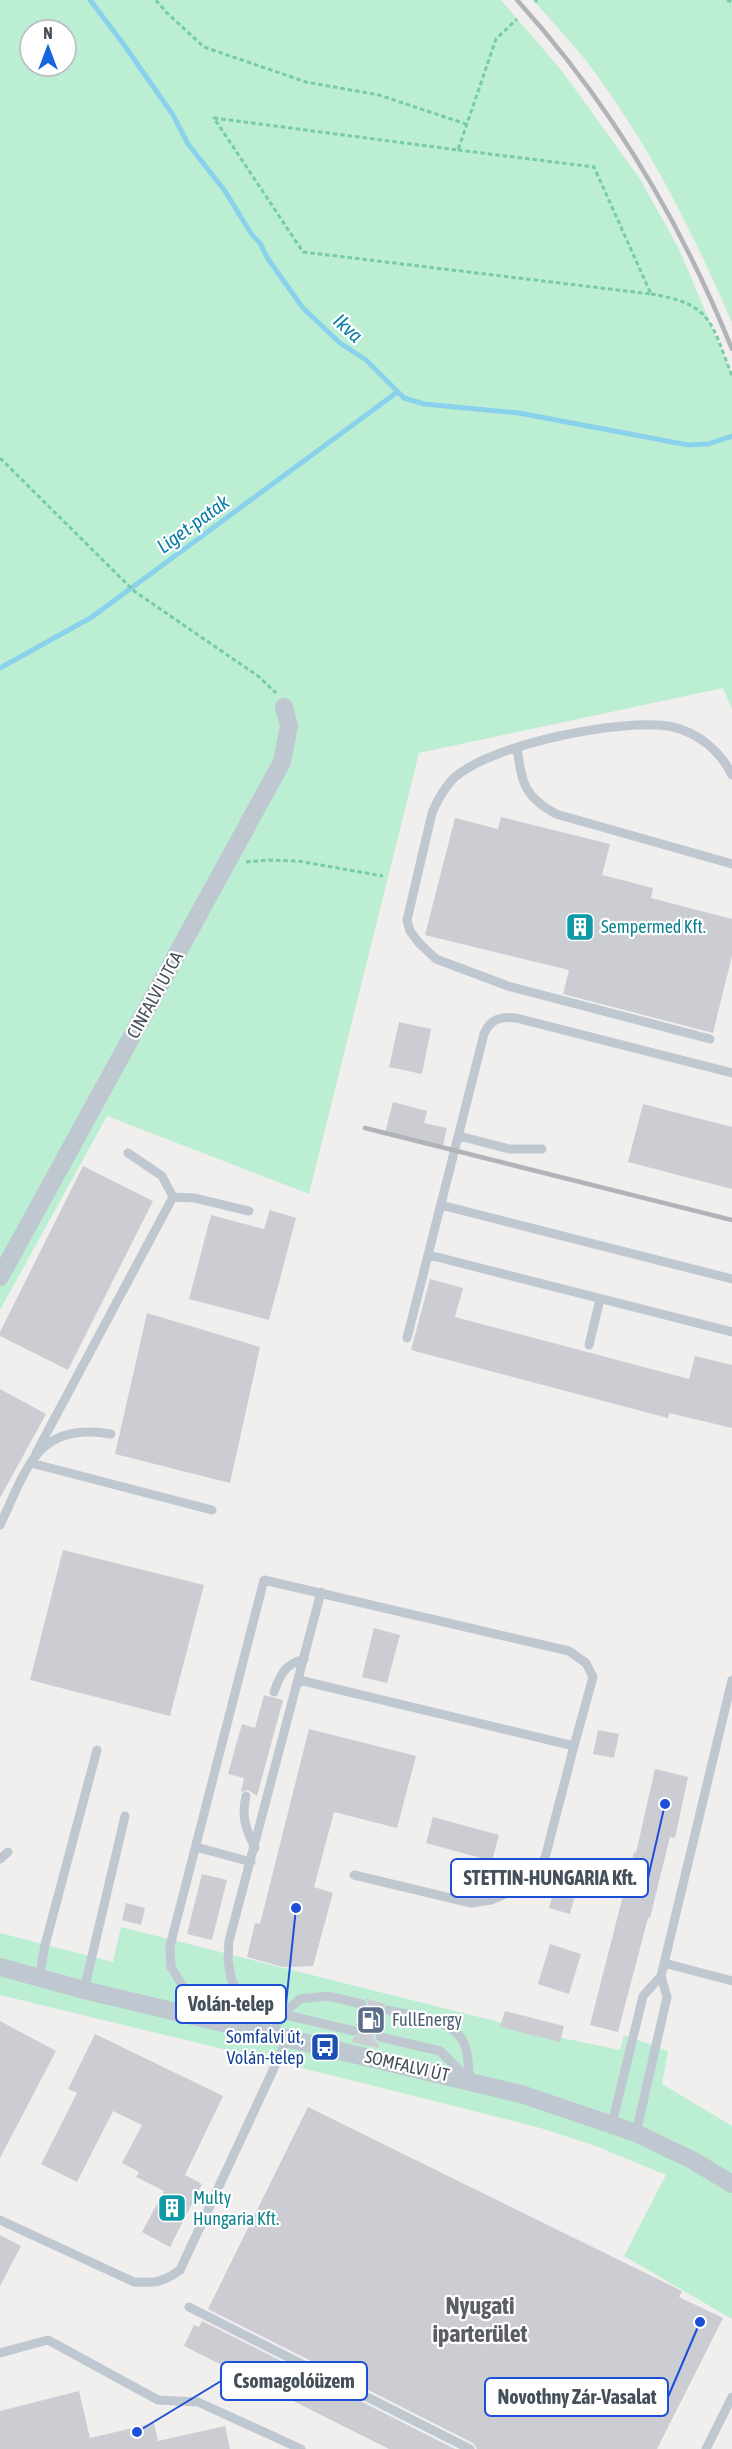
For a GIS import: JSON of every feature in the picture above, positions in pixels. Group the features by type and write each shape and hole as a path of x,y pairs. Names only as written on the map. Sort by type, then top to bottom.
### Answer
{"street":[{"name":"CINFALVI UTCA","path":"0,1277 282,762 289,726 284,707"},
{"name":"SOMFALVI ÚT","path":"0,1967 84,1990 521,2094 636,2133 694,2161 732,2184"}],"lane":[{"path":"710,1039 508,986 436,959 426,952 410,931 407,920 432,813 449,783 465,770 517,748 606,728 661,725 675,727 700,739 717,752 732,775"},
{"path":"517,748 525,788 532,798 556,814 732,864"},
{"path":"407,1338 487,1026 499,1018 516,1018 732,1073"},
{"path":"459,1136 508,1149 542,1149"},
{"path":"128,1154 162,1176 173,1197"},
{"path":"173,1197 195,1198 249,1211"},
{"path":"0,1525 31,1462 173,1197"},
{"path":"441,1205 732,1279"},
{"path":"429,1255 732,1332"},
{"path":"589,1345 600,1299"},
{"path":"36,1453 49,1442 63,1435 93,1431 111,1434"},
{"path":"31,1462 212,1510"},
{"path":"202,2018 171,1966 170,1946 264,1580 569,1652 586,1663 593,1677 545,1858 532,1878 513,1891 491,1900 471,1903 354,1875"},
{"path":"280,2036 239,1997 231,1978 228,1960 229,1941 321,1593"},
{"path":"274,1692 282,1672 289,1664 304,1659"},
{"path":"299,1680 574,1746"},
{"path":"636,2133 667,1997 661,1976 732,1680"},
{"path":"39,1978 45,1945 97,1750"},
{"path":"246,1796 244,1827 255,1848"},
{"path":"84,1990 125,1816"},
{"path":"196,1847 251,1862"},
{"path":"0,1859 8,1852"},
{"path":"664,1963 732,1981"},
{"path":"612,2124 643,1996 661,1976"},
{"path":"0,2220 134,2282 158,2284 180,2270 280,2036 282,2014 300,1999 328,1996 362,2004"},
{"path":"388,2010 436,2021 454,2030 465,2044 470,2081"},
{"path":"282,2014 354,2031"},
{"path":"380,2037 440,2051 470,2081"},
{"path":"189,2307 470,2449"},
{"path":"0,2353 48,2340 158,2400 198,2402 301,2449"},
{"path":"706,2449 732,2397"}],"path":[{"path":"156,0 204,47 306,82 379,95 466,124"},
{"path":"727,0 732,2"},
{"path":"458,150 496,39 517,19"},
{"path":"651,294 594,167 214,118 303,252 651,294 684,301 708,317 732,376"},
{"path":"0,458 134,591 258,676 279,695 284,707"},
{"path":"230,857 249,863 269,860 298,861 383,876"}],"green space":[{"path":"0,0 501,0 562,71 640,179 678,247 732,374 732,709 723,688 419,753 309,1194 107,1116 0,1310"},
{"path":"533,0 732,0 732,323 686,222 632,128 583,57"},
{"path":"121,1927 567,2039 620,2050 624,2035 668,2051 662,2084 732,2126 732,2319 624,2256 666,2175 593,2145 540,2128 0,1995 0,1933 113,1962"}],"building":[{"name":"Sempermed Kft.","path":"501,817 610,844 602,875 653,888 651,898 732,919 732,956 713,1033 563,994 569,970 425,935 455,818 498,829"},
{"path":"399,1022 431,1029 422,1074 389,1067"},
{"path":"393,1102 427,1111 424,1123 447,1128 443,1146 385,1133"},
{"path":"643,1104 732,1127 732,1189 628,1162"},
{"path":"83,1166 153,1201 68,1370 0,1336 0,1332"},
{"path":"270,1210 296,1218 269,1320 189,1299 211,1215 264,1229"},
{"path":"430,1279 463,1288 455,1317 689,1379 695,1356 732,1365 732,1428 669,1413 668,1418 411,1350"},
{"path":"147,1313 260,1347 230,1483 115,1454"},
{"path":"0,1389 46,1414 0,1498"},
{"path":"63,1550 204,1585 170,1716 30,1680"},
{"path":"374,1628 400,1635 387,1683 362,1677"},
{"path":"264,1695 283,1700 257,1796 248,1790 241,1792 244,1778 228,1774 242,1724 255,1728"},
{"path":"309,1729 416,1756 397,1828 334,1812 314,1887 333,1893 313,1966 283,1967 247,1957 255,1923 260,1924"},
{"path":"598,1730 619,1734 614,1758 593,1754"},
{"path":"655,1769 688,1777 675,1838 670,1837 618,2032 590,2025 634,1852 636,1853"},
{"path":"433,1817 499,1835 492,1861 426,1843"},
{"path":"202,1874 227,1880 212,1940 187,1934"},
{"path":"554,1890 575,1895 570,1914 549,1908"},
{"path":"126,1903 145,1908 141,1925 122,1920"},
{"path":"550,1944 581,1954 569,1994 538,1984"},
{"name":"FullEnergy","path":"365,1998 386,2004 381,2009 386,2016 382,2031 376,2032 373,2036 379,2044 378,2048 352,2042 353,2038 360,2033 356,2025 360,2010 368,2006"},
{"path":"505,2011 564,2026 560,2042 500,2027"},
{"path":"0,2021 56,2051 0,2158"},
{"path":"95,2034 223,2096 185,2175 202,2184 170,2247 142,2232 164,2191 136,2177 139,2172 122,2163 142,2125 113,2111 77,2182 41,2164 77,2093 68,2089"},
{"path":"308,2107 682,2291 679,2297 723,2318 657,2449 477,2449 473,2443 208,2309"},
{"path":"0,2235 21,2246 0,2286"},
{"path":"202,2321 455,2449 389,2449 184,2346 194,2325 199,2327"},
{"path":"79,2391 90,2438 154,2423 158,2441 225,2426 230,2449 0,2449 0,2411"}],"waterway":[{"name":"Ikva","path":"90,0 173,115 188,144 225,191 252,235 260,243 268,259 303,308 340,343 366,360 404,398 424,404 519,413 688,445 708,444 732,436"},
{"name":"Liget-patak","path":"0,668 92,617 396,393"}],"railway":[{"path":"517,0 583,80 640,165 690,255 732,349"},
{"path":"365,1128 732,1220"}],"place":[{"name":"Sempermed Kft.","path":"580,927"},
{"name":"STETTIN-HUNGARIA Kft.","path":"665,1804"},
{"name":"Volán-telep","path":"296,1908"},
{"name":"FullEnergy","path":"371,2020"},
{"name":"Somfalvi út, Volán-telep","path":"325,2047"},
{"name":"Multy Hungaria Kft.","path":"172,2208"},
{"name":"Novothny Zár-Vasalat","path":"700,2322"},
{"name":"Csomagolóüzem","path":"137,2432"}],"district":[{"name":"Nyugati iparterület","path":"480,2320"}]}
